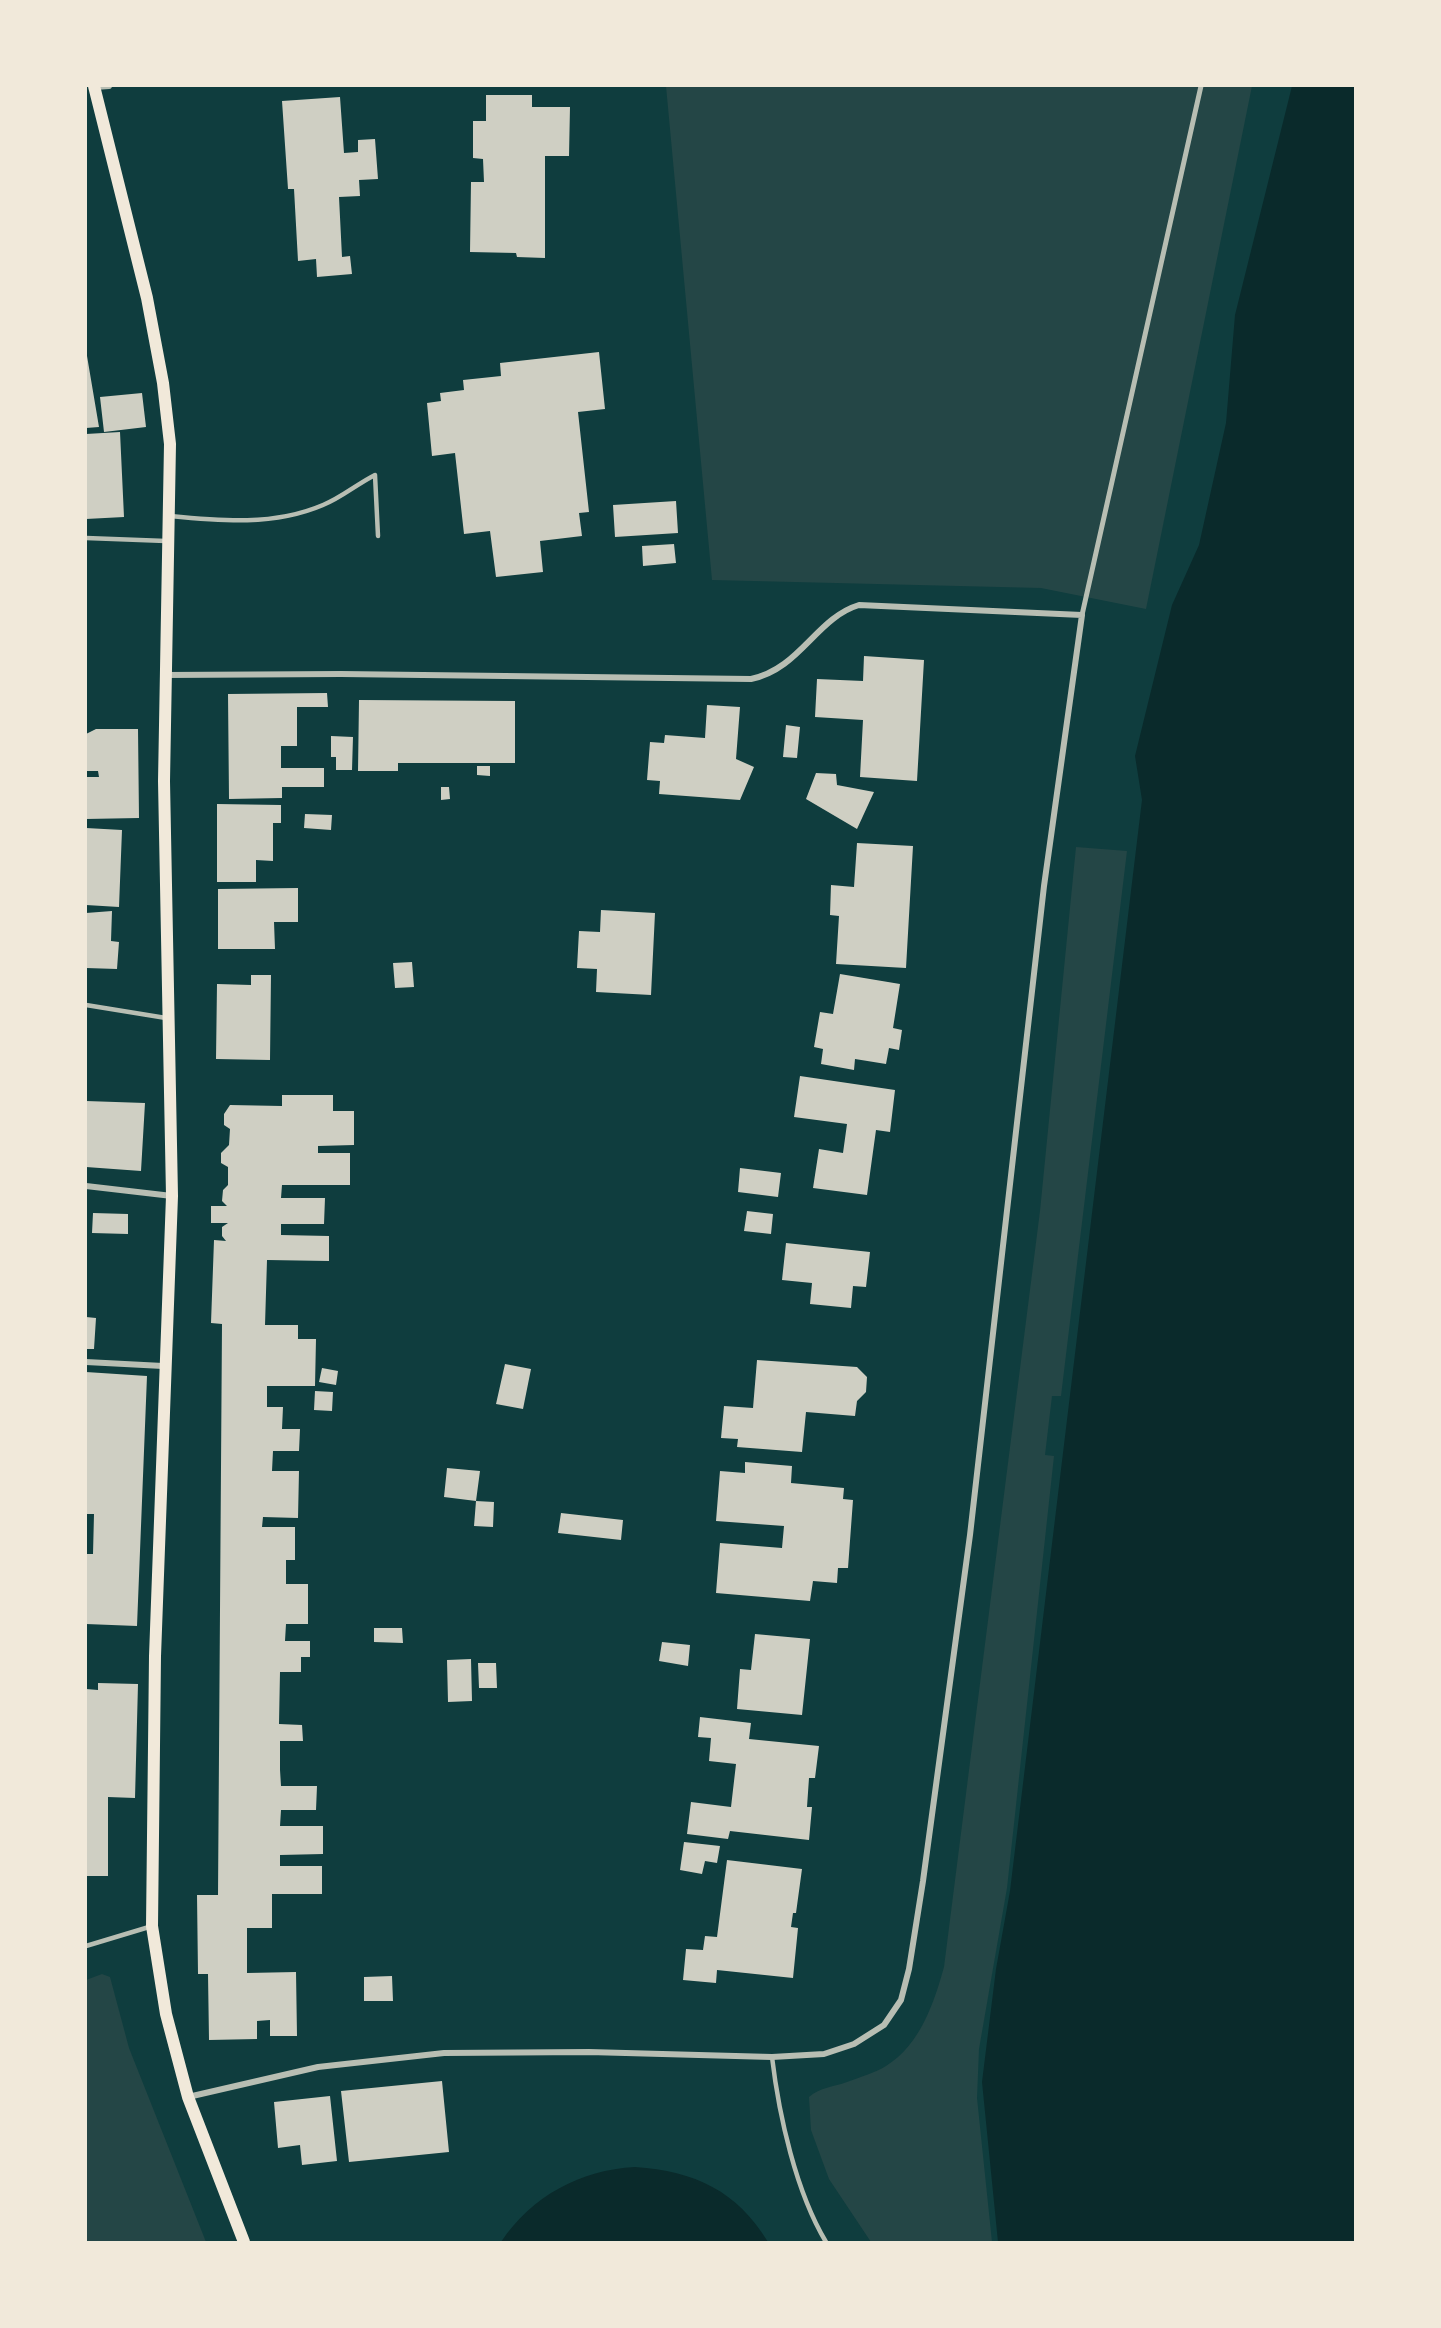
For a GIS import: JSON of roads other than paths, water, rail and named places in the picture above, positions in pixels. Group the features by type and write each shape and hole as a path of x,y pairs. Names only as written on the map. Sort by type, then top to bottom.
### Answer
{"main road":[{"path":"94,86 134,239 163,383 170,444 165,675 172,1196 154,1656 152,1926 166,2014 188,2097 244,2242"}],"street":[{"path":"94,86 109,86"},
{"path":"188,2097 318,2067 444,2053 589,2052 772,2057 824,2054 854,2044 884,2025 901,2000 909,1968 970,1534 1044,886 1082,615 1201,86"},
{"path":"165,675 341,674 751,679 765,676 779,669 845,610 859,605 1082,615"},
{"path":"86,1185 172,1196"},
{"path":"86,1362 164,1366"}],"lane":[{"path":"170,516 224,521 262,520 291,515 324,505 375,476 378,536"},
{"path":"86,538 169,541"},
{"path":"86,1005 169,1018"},
{"path":"86,1946 152,1926"},
{"path":"772,2057 776,2093 791,2149 817,2228 826,2242"}]}
